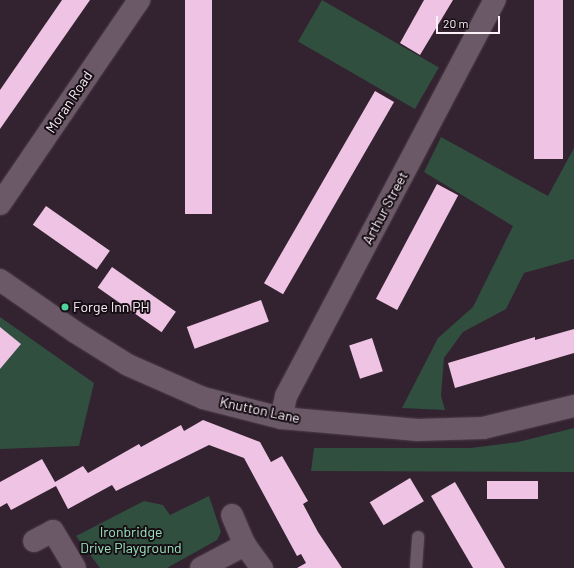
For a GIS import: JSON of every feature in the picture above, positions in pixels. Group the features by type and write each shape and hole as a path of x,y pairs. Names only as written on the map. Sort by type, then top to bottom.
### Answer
{"street":[{"name":"Moran Road","path":"0,204 139,0"},
{"name":"Arthur Street","path":"281,418 286,396 495,0"},
{"name":"Knutton Lane","path":"0,280 75,332 128,365 202,398 281,418 417,430 475,428 574,406"},
{"path":"232,515 245,545 262,568"},
{"path":"34,541 53,531 75,568"},
{"path":"200,568 245,545"}],"lane":[{"path":"416,568 418,537"}],"green space":[{"path":"322,0 439,68 415,109 298,42"},
{"path":"441,137 548,196 574,148 574,259 524,273 506,309 463,332 444,358 441,396 445,410 402,408 438,338 473,307 513,226 424,172"},
{"path":"0,317 94,383 79,446 0,449"},
{"path":"574,428 574,472 311,471 314,448 471,448 518,442"},
{"name":"Ironbridge Drive Playground","path":"209,496 221,532 217,540 167,568 100,568 76,536 144,501 163,505 170,515"}],"building":[{"path":"62,0 90,0 0,129 0,90"},
{"path":"185,0 212,0 212,214 185,214"},
{"path":"424,0 453,0 420,55 400,43"},
{"path":"534,0 563,0 563,159 534,159"},
{"path":"375,91 394,102 283,294 264,283"},
{"path":"437,184 458,195 397,310 376,299"},
{"path":"46,206 110,251 97,270 33,225"},
{"path":"112,267 176,312 162,332 98,287"},
{"path":"261,300 269,322 195,349 187,327"},
{"path":"0,327 21,344 0,369"},
{"path":"574,329 574,353 455,388 448,363 535,337 535,340"},
{"path":"372,338 383,371 360,379 349,345"},
{"path":"203,420 260,442 271,462 282,456 308,501 303,504 318,532 342,568 297,568 306,563 301,554 297,556 244,458 209,445 116,491 112,485 68,509 56,486 11,510 7,503 0,507 0,482 42,459 55,482 83,466 88,473 139,444 141,447 181,425 184,431"},
{"path":"410,478 424,501 384,525 370,502"},
{"path":"487,481 538,481 538,499 487,499"},
{"path":"455,482 505,568 473,568 431,496"}],"place":[{"name":"Forge Inn PH","path":"65,307"}]}
